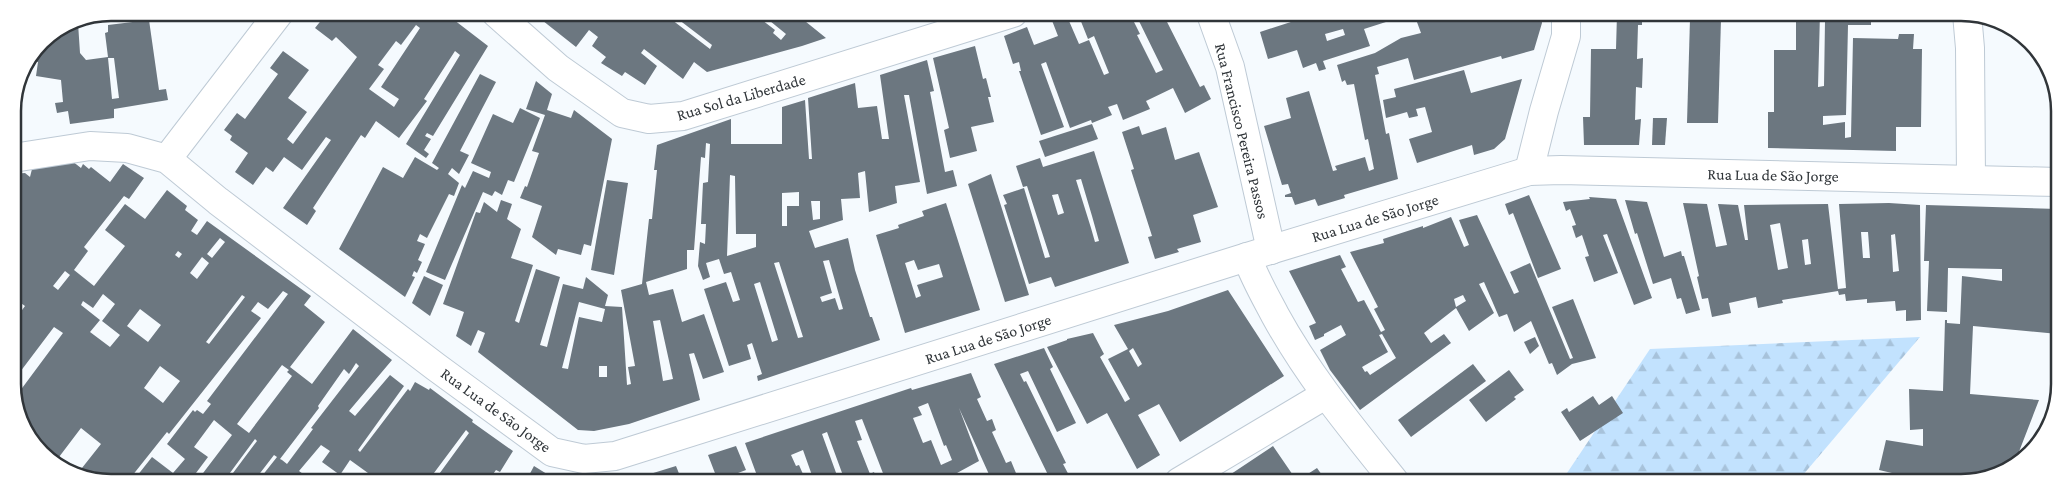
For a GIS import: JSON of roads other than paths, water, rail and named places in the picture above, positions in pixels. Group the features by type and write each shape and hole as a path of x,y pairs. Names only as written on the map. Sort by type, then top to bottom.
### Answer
{"street":[{"path":"167,159 266,21"},
{"name":"Rua Sol da Liberdade","path":"505,21 558,68 622,113 649,118 693,114 991,21"},
{"name":"Rua Francisco Pereira Passos","path":"1214,21 1230,67 1259,253 1253,273 1292,346 1325,396 1388,474"},
{"path":"1529,171 1566,36 1566,21"},
{"path":"1968,22 1970,48 1971,179"},
{"name":"Rua Lua de São Jorge","path":"21,157 90,146 127,148 167,159 226,207 428,361 552,452 584,459 615,456 1259,253 1529,171 1561,170 2051,182"},
{"path":"1193,474 1325,396"}]}
